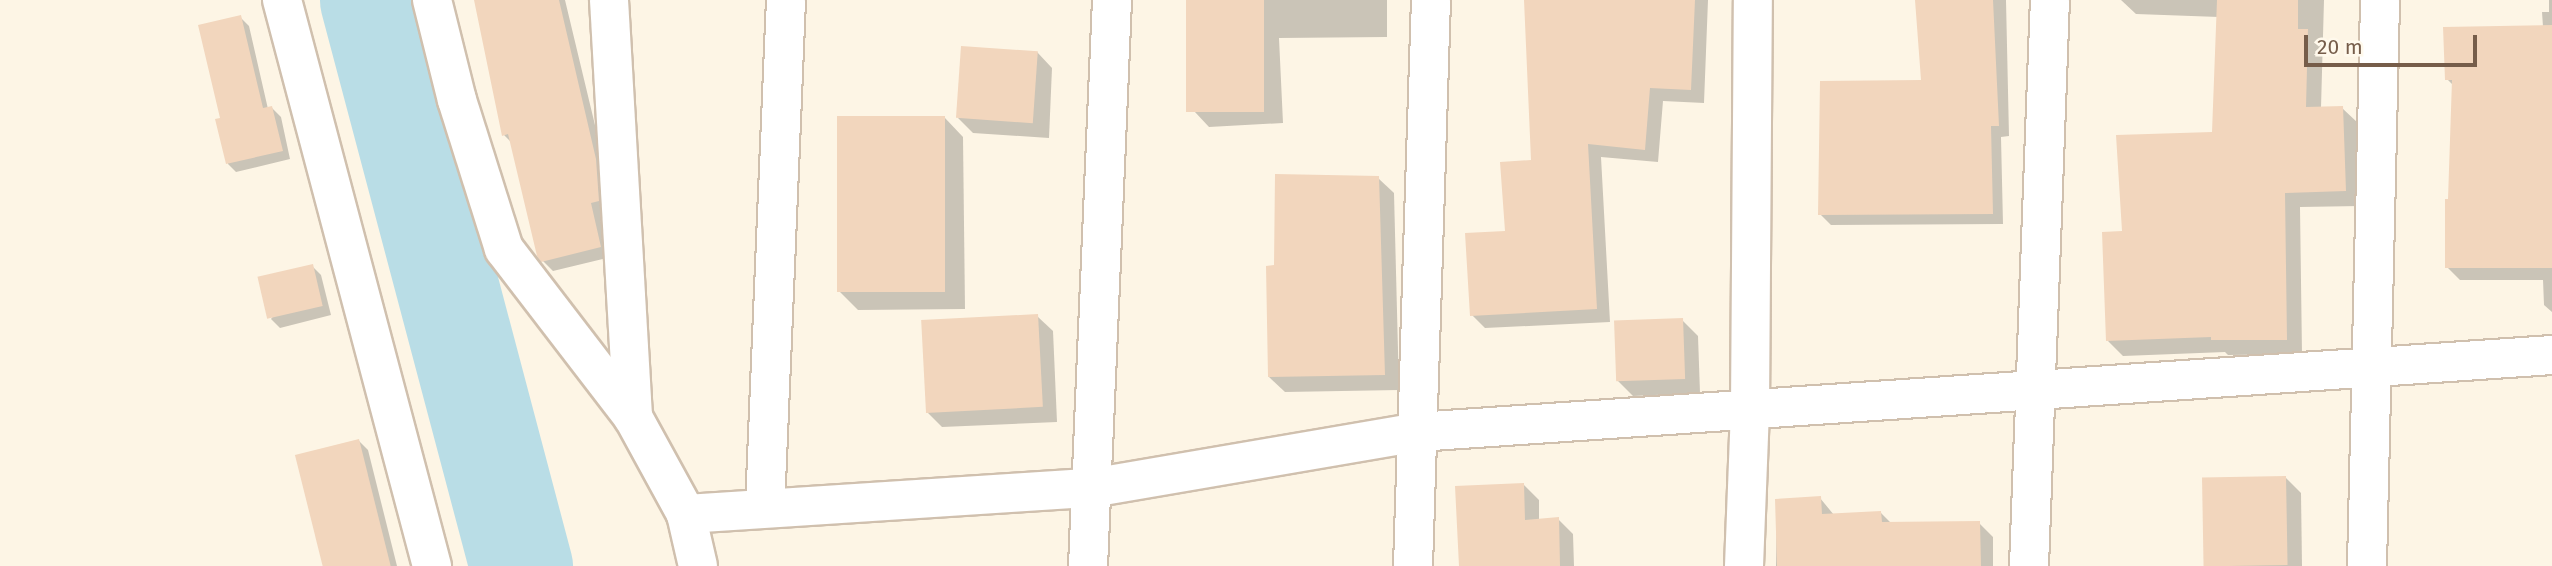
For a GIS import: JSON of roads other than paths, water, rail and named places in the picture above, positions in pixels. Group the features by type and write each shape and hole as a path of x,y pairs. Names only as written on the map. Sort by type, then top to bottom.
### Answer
{"street":[{"path":"282,0 432,566"},
{"path":"432,0 457,100 504,249 633,417 685,514 698,566"},
{"path":"609,0 633,417"},
{"path":"765,507 786,0"},
{"path":"1088,566 1112,0"},
{"path":"1413,566 1431,0"},
{"path":"1744,566 1750,409 1754,0"},
{"path":"2029,566 2050,0"},
{"path":"2367,566 2380,0"},
{"path":"685,514 1091,488 1417,432 2552,355"}],"waterway":[{"path":"371,0 521,566"}]}
